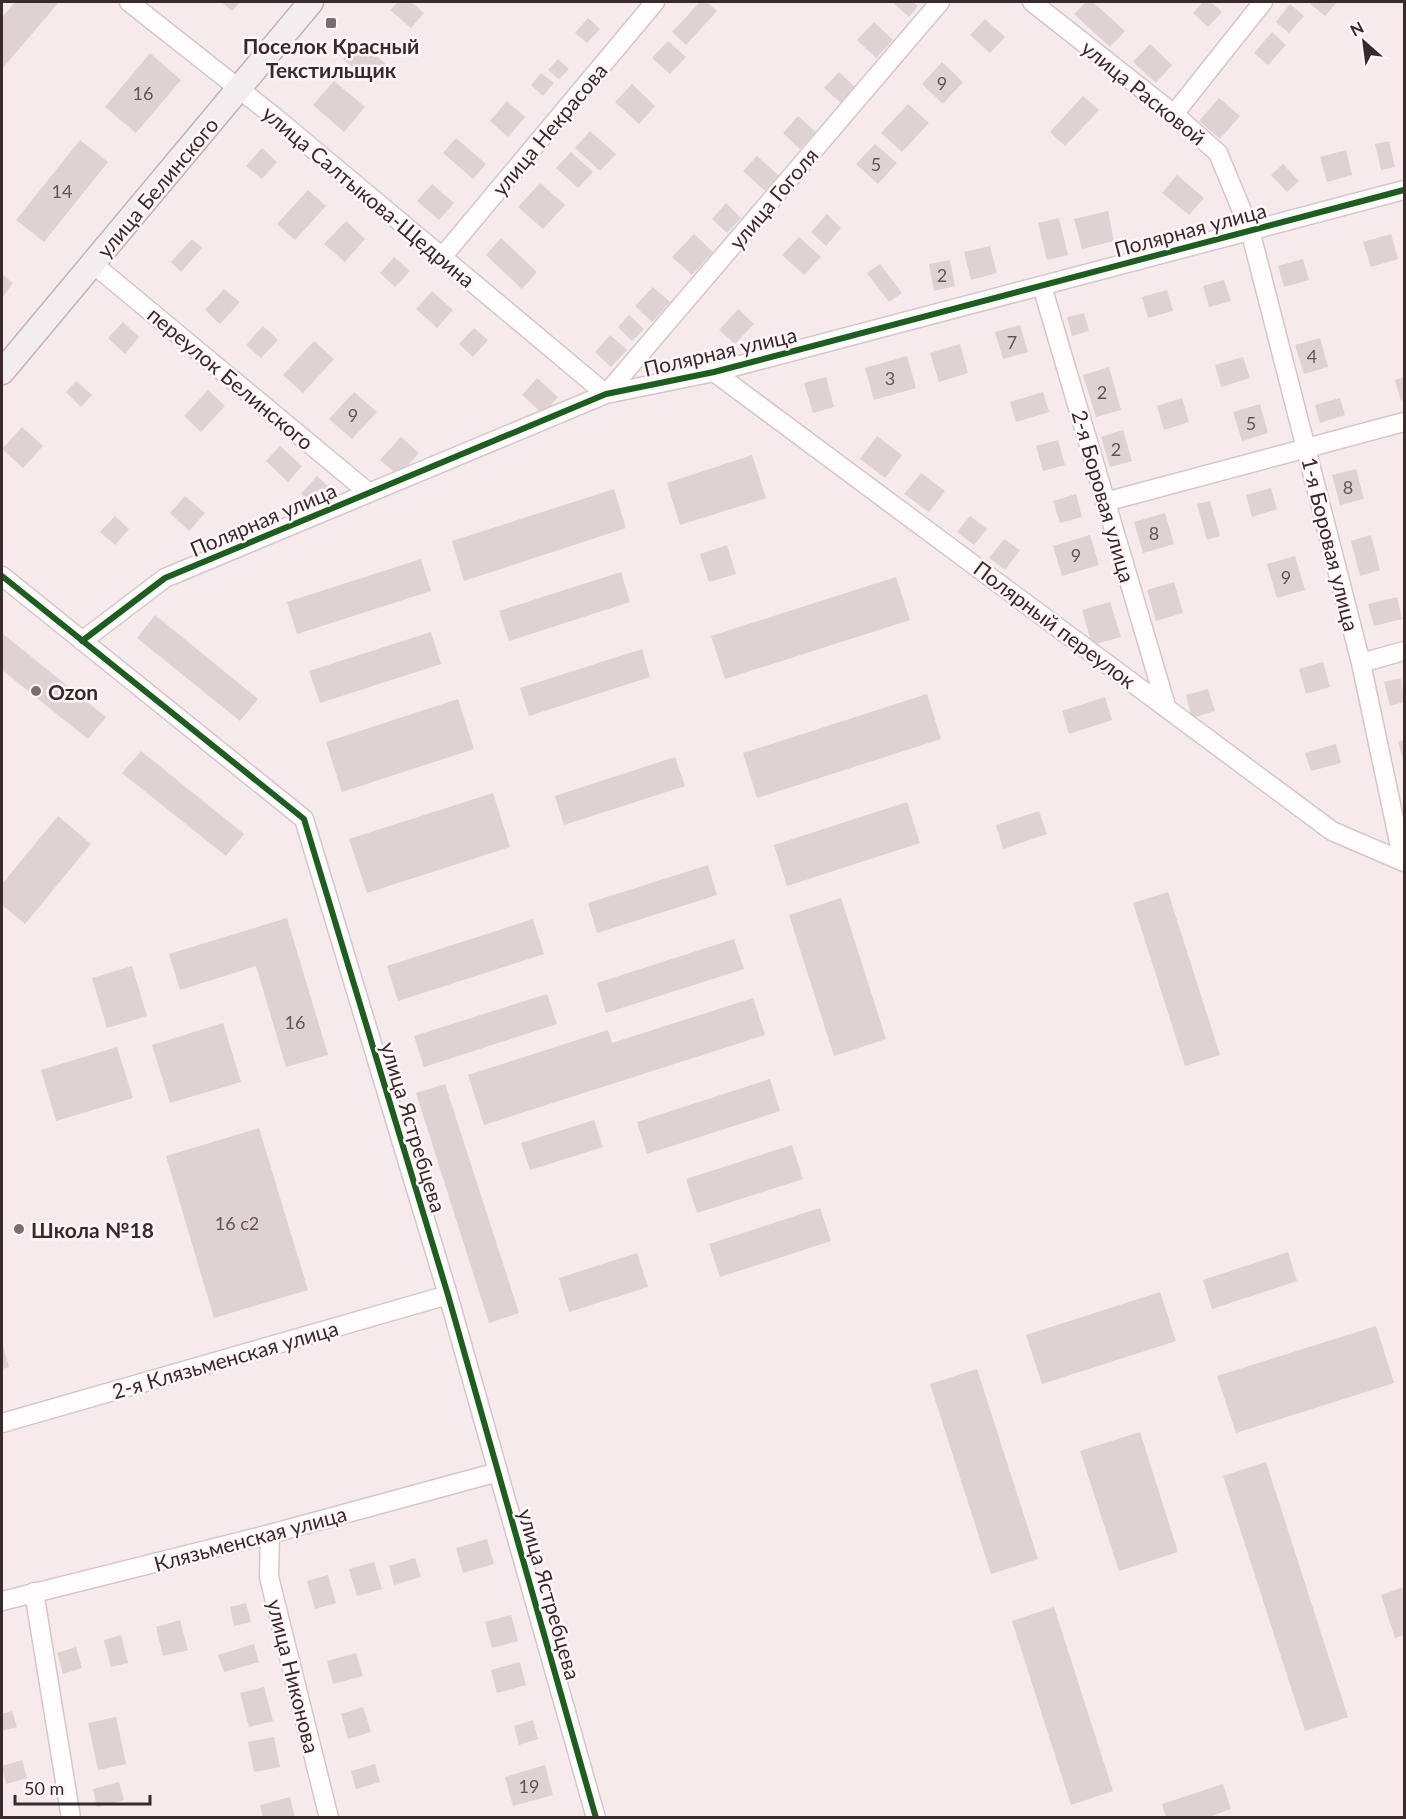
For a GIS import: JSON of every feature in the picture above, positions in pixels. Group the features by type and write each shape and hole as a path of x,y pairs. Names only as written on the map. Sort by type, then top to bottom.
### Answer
{"main road":[{"name":"улица Белинского","path":"2,372 311,2"}],"street":[{"name":"улица Салтыкова-Щедрина","path":"129,2 239,89 606,394"},
{"name":"улица Некрасова","path":"442,257 655,2"},
{"name":"улица Гоголя","path":"606,394 940,2"},
{"name":"улица Расковой","path":"1032,2 1174,114 1218,153 1250,230"},
{"path":"1174,114 1263,2"},
{"name":"Полярная улица","path":"82,641 165,578 606,394 714,372 1404,190"},
{"name":"1-я Боровая улица","path":"1250,230 1361,663 1404,861"},
{"name":"переулок Белинского","path":"92,263 369,493"},
{"name":"2-я Боровая улица","path":"1042,286 1166,706"},
{"name":"Полярный переулок","path":"714,372 1332,831 1404,861"},
{"path":"1105,502 1404,422"},
{"name":"улица Ястребцева","path":"2,576 304,819 448,1295 596,1818"},
{"path":"1361,663 1404,651"},
{"name":"2-я Клязьменская улица","path":"2,1423 448,1295"},
{"name":"Клязьменская улица","path":"2,1601 270,1534 498,1472"},
{"name":"улица Никонова","path":"270,1534 269,1576 329,1818"},
{"path":"34,1592 71,1818"}],"building":[{"path":"15,2 59,2 2,69 2,17"},
{"path":"221,2 240,2 232,11"},
{"path":"398,2 411,2 424,13 411,28 390,10"},
{"path":"700,2 707,2 717,11 686,45 672,32"},
{"path":"892,2 913,2 918,6 909,17"},
{"path":"1086,2 1093,2 1125,31 1110,47 1074,14"},
{"path":"1203,2 1211,2 1222,12 1208,27 1193,13"},
{"path":"1308,2 1337,2 1325,16"},
{"path":"1290,4 1304,16 1289,33 1276,22"},
{"path":"588,18 600,29 587,43 575,33"},
{"path":"985,19 1005,37 990,53 970,35"},
{"path":"874,22 893,40 876,58 857,40"},
{"path":"1272,32 1286,45 1268,65 1254,53"},
{"path":"359,41 386,64 370,83 343,59"},
{"path":"668,41 686,57 670,74 652,58"},
{"path":"1150,44 1172,65 1156,83 1133,62"},
{"path":"150,53 181,80 136,133 105,107"},
{"path":"558,59 569,69 559,79 548,70"},
{"path":"942,62 963,82 943,104 922,84"},
{"path":"839,72 855,87 841,103 824,88"},
{"path":"541,73 554,83 543,96 531,85"},
{"path":"334,81 365,107 344,132 313,105"},
{"path":"632,84 655,106 639,124 615,102"},
{"path":"1083,96 1099,110 1065,146 1050,132"},
{"path":"1219,98 1240,116 1220,139 1199,121"},
{"path":"507,101 525,117 508,137 490,121"},
{"path":"908,104 929,123 902,152 881,133"},
{"path":"798,116 816,132 800,149 783,133"},
{"path":"590,131 616,154 600,171 575,148"},
{"path":"456,138 486,164 473,179 443,153"},
{"path":"80,140 108,162 44,242 16,220"},
{"path":"1389,141 1395,167 1381,170 1375,144"},
{"path":"875,144 897,163 878,184 856,164"},
{"path":"262,148 277,162 262,179 246,166"},
{"path":"1346,150 1352,175 1327,182 1320,157"},
{"path":"571,152 593,172 578,188 556,168"},
{"path":"757,156 779,176 765,191 743,171"},
{"path":"1283,164 1299,181 1287,192 1271,175"},
{"path":"1177,175 1204,198 1189,215 1162,193"},
{"path":"540,183 565,205 543,229 518,207"},
{"path":"432,184 454,203 439,220 417,201"},
{"path":"308,190 326,206 295,240 277,224"},
{"path":"726,203 741,218 727,233 712,219"},
{"path":"1108,211 1114,241 1082,249 1074,219"},
{"path":"827,214 841,228 826,246 811,232"},
{"path":"1059,218 1068,255 1047,260 1038,223"},
{"path":"346,221 365,239 345,262 324,244"},
{"path":"694,234 713,252 692,275 672,257"},
{"path":"1391,234 1398,259 1371,267 1363,242"},
{"path":"799,237 821,257 804,275 782,255"},
{"path":"501,238 537,272 522,289 486,255"},
{"path":"192,239 202,248 181,272 171,262"},
{"path":"990,246 997,273 971,280 964,252"},
{"path":"394,257 410,271 395,287 380,273"},
{"path":"1303,259 1309,280 1284,287 1278,266"},
{"path":"950,260 955,286 934,291 929,264"},
{"path":"880,264 902,293 889,302 867,273"},
{"path":"2,274 13,283 2,298"},
{"path":"1224,280 1231,301 1209,307 1203,286"},
{"path":"653,287 670,302 652,322 635,306"},
{"path":"224,289 240,302 220,324 205,310"},
{"path":"1167,290 1173,311 1148,318 1142,297"},
{"path":"432,291 453,310 437,328 416,309"},
{"path":"738,309 754,324 735,344 719,330"},
{"path":"1084,313 1089,331 1072,336 1067,317"},
{"path":"629,315 644,329 632,341 618,327"},
{"path":"123,322 139,337 125,354 108,338"},
{"path":"1020,325 1028,352 1003,359 995,332"},
{"path":"263,326 278,340 261,358 246,345"},
{"path":"474,328 488,340 473,357 459,344"},
{"path":"610,335 627,350 611,367 595,352"},
{"path":"1320,338 1328,367 1304,374 1295,345"},
{"path":"314,341 334,359 303,393 283,375"},
{"path":"960,344 968,373 939,382 930,353"},
{"path":"907,356 916,388 874,400 865,368"},
{"path":"1243,357 1250,378 1221,387 1215,365"},
{"path":"1109,367 1121,410 1096,417 1083,375"},
{"path":"826,377 834,407 813,413 804,383"},
{"path":"1404,377 1404,400 1401,401 1395,380"},
{"path":"537,378 558,397 543,414 522,395"},
{"path":"76,381 92,395 81,407 66,392"},
{"path":"208,390 225,406 201,432 184,416"},
{"path":"354,392 377,412 352,439 329,419"},
{"path":"1043,392 1049,412 1016,422 1010,402"},
{"path":"1182,398 1189,422 1164,430 1157,406"},
{"path":"1340,398 1345,415 1320,423 1315,405"},
{"path":"1260,404 1268,433 1242,441 1233,412"},
{"path":"22,427 43,446 23,468 2,449"},
{"path":"1123,430 1132,461 1110,467 1101,437"},
{"path":"877,436 902,455 885,478 860,459"},
{"path":"401,437 419,453 399,476 380,460"},
{"path":"1058,440 1065,465 1043,471 1036,446"},
{"path":"280,446 302,466 288,482 266,461"},
{"path":"752,455 766,498 680,525 667,483"},
{"path":"1356,469 1364,499 1340,505 1332,475"},
{"path":"921,473 945,491 929,512 904,494"},
{"path":"317,476 335,493 319,510 301,494"},
{"path":"1271,488 1277,509 1252,517 1246,495"},
{"path":"614,489 626,528 464,581 452,541"},
{"path":"1076,494 1082,517 1060,523 1053,501"},
{"path":"185,496 205,513 189,531 170,513"},
{"path":"1210,501 1220,536 1207,540 1197,504"},
{"path":"1165,513 1174,544 1143,553 1134,522"},
{"path":"115,516 129,529 115,545 100,532"},
{"path":"970,516 987,529 974,545 957,532"},
{"path":"1090,535 1099,565 1062,576 1053,546"},
{"path":"1371,535 1380,570 1360,576 1351,541"},
{"path":"1004,539 1020,550 1005,570 989,558"},
{"path":"727,545 736,574 709,582 700,554"},
{"path":"1295,556 1305,590 1277,598 1267,564"},
{"path":"421,559 431,591 297,634 287,602"},
{"path":"621,572 630,602 509,641 499,611"},
{"path":"896,577 910,620 725,679 711,636"},
{"path":"1174,582 1183,613 1156,621 1147,590"},
{"path":"1397,597 1402,619 1374,626 1368,604"},
{"path":"1110,602 1121,637 1092,645 1082,610"},
{"path":"155,615 258,699 240,721 137,638"},
{"path":"431,632 441,664 320,703 309,671"},
{"path":"2,633 106,717 88,739 2,670"},
{"path":"642,649 650,677 529,716 520,688"},
{"path":"1323,662 1330,687 1306,694 1299,669"},
{"path":"1401,678 1404,702 1390,706 1384,682"},
{"path":"1208,689 1215,711 1192,718 1186,695"},
{"path":"927,694 941,739 757,798 743,753"},
{"path":"1105,697 1112,720 1069,734 1062,711"},
{"path":"458,699 474,749 342,792 326,742"},
{"path":"1404,740 1404,763 1398,742"},
{"path":"1336,744 1341,763 1311,771 1305,753"},
{"path":"141,751 244,834 226,856 122,773"},
{"path":"675,757 685,786 564,825 555,796"},
{"path":"493,793 510,847 367,893 349,839"},
{"path":"907,802 920,843 787,886 774,845"},
{"path":"1039,811 1047,834 1003,849 996,825"},
{"path":"58,816 91,844 25,924 2,905 2,884"},
{"path":"708,865 717,895 597,933 588,903"},
{"path":"1168,892 1220,1055 1185,1066 1133,903"},
{"path":"841,898 886,1039 834,1056 789,915"},
{"path":"287,918 328,1055 286,1067 256,966 180,990 169,954"},
{"path":"533,919 544,954 398,1001 387,966"},
{"path":"734,939 744,969 606,1013 597,983"},
{"path":"132,966 147,1016 107,1028 92,978"},
{"path":"547,994 557,1024 424,1067 414,1036"},
{"path":"753,998 765,1035 484,1125 468,1075 608,1030 612,1043"},
{"path":"223,1023 241,1082 170,1103 152,1045"},
{"path":"117,1047 133,1098 56,1121 41,1070"},
{"path":"770,1079 780,1111 647,1154 637,1122"},
{"path":"445,1084 519,1313 489,1323 416,1093"},
{"path":"594,1120 603,1147 530,1170 521,1143"},
{"path":"259,1128 308,1290 214,1318 166,1156"},
{"path":"792,1145 803,1179 697,1213 686,1179"},
{"path":"820,1208 831,1241 720,1277 709,1244"},
{"path":"1288,1252 1297,1281 1212,1309 1203,1280"},
{"path":"637,1253 648,1287 569,1312 559,1278"},
{"path":"1160,1292 1176,1341 1042,1384 1026,1335"},
{"path":"1376,1326 1394,1383 1236,1433 1217,1376"},
{"path":"2,1342 9,1367 2,1369"},
{"path":"977,1369 1038,1559 991,1574 930,1384"},
{"path":"1140,1432 1178,1552 1119,1571 1080,1451"},
{"path":"1266,1462 1348,1717 1305,1731 1223,1476"},
{"path":"487,1539 494,1564 463,1573 456,1548"},
{"path":"415,1558 421,1577 394,1585 389,1566"},
{"path":"374,1562 382,1589 357,1596 349,1569"},
{"path":"328,1575 336,1603 315,1609 307,1581"},
{"path":"1404,1587 1404,1635 1395,1638 1381,1595"},
{"path":"246,1603 251,1622 234,1626 230,1607"},
{"path":"1054,1607 1113,1791 1071,1805 1012,1621"},
{"path":"511,1615 518,1641 492,1648 485,1622"},
{"path":"180,1620 188,1650 163,1656 156,1627"},
{"path":"121,1635 128,1663 111,1667 104,1640"},
{"path":"254,1644 259,1662 224,1672 218,1655"},
{"path":"76,1647 82,1668 63,1674 57,1653"},
{"path":"356,1653 363,1676 333,1684 327,1661"},
{"path":"520,1662 526,1685 497,1693 491,1670"},
{"path":"264,1687 273,1721 249,1727 240,1693"},
{"path":"363,1707 371,1732 348,1739 341,1714"},
{"path":"12,1711 17,1727 2,1731 2,1714"},
{"path":"116,1717 126,1764 98,1770 88,1723"},
{"path":"533,1720 538,1739 519,1745 514,1726"},
{"path":"274,1737 280,1767 254,1772 248,1742"},
{"path":"22,1760 27,1778 6,1784 2,1766"},
{"path":"375,1764 380,1782 356,1789 351,1771"},
{"path":"545,1765 553,1795 513,1806 505,1777"},
{"path":"119,1782 124,1800 97,1807 93,1789"},
{"path":"1223,1784 1231,1809 1206,1818 1166,1818 1162,1804"},
{"path":"290,1797 295,1818 263,1818 260,1805"}],"cycle path":[{"path":"82,641 165,578 606,394 714,372 1404,190"},
{"path":"2,576 304,819 448,1295 596,1818"}],"place":[{"name":"Поселок Красный Текстильщик","path":"331,23"},
{"name":"Ozon","path":"36,691"},
{"name":"Школа №18","path":"19,1229"}]}
